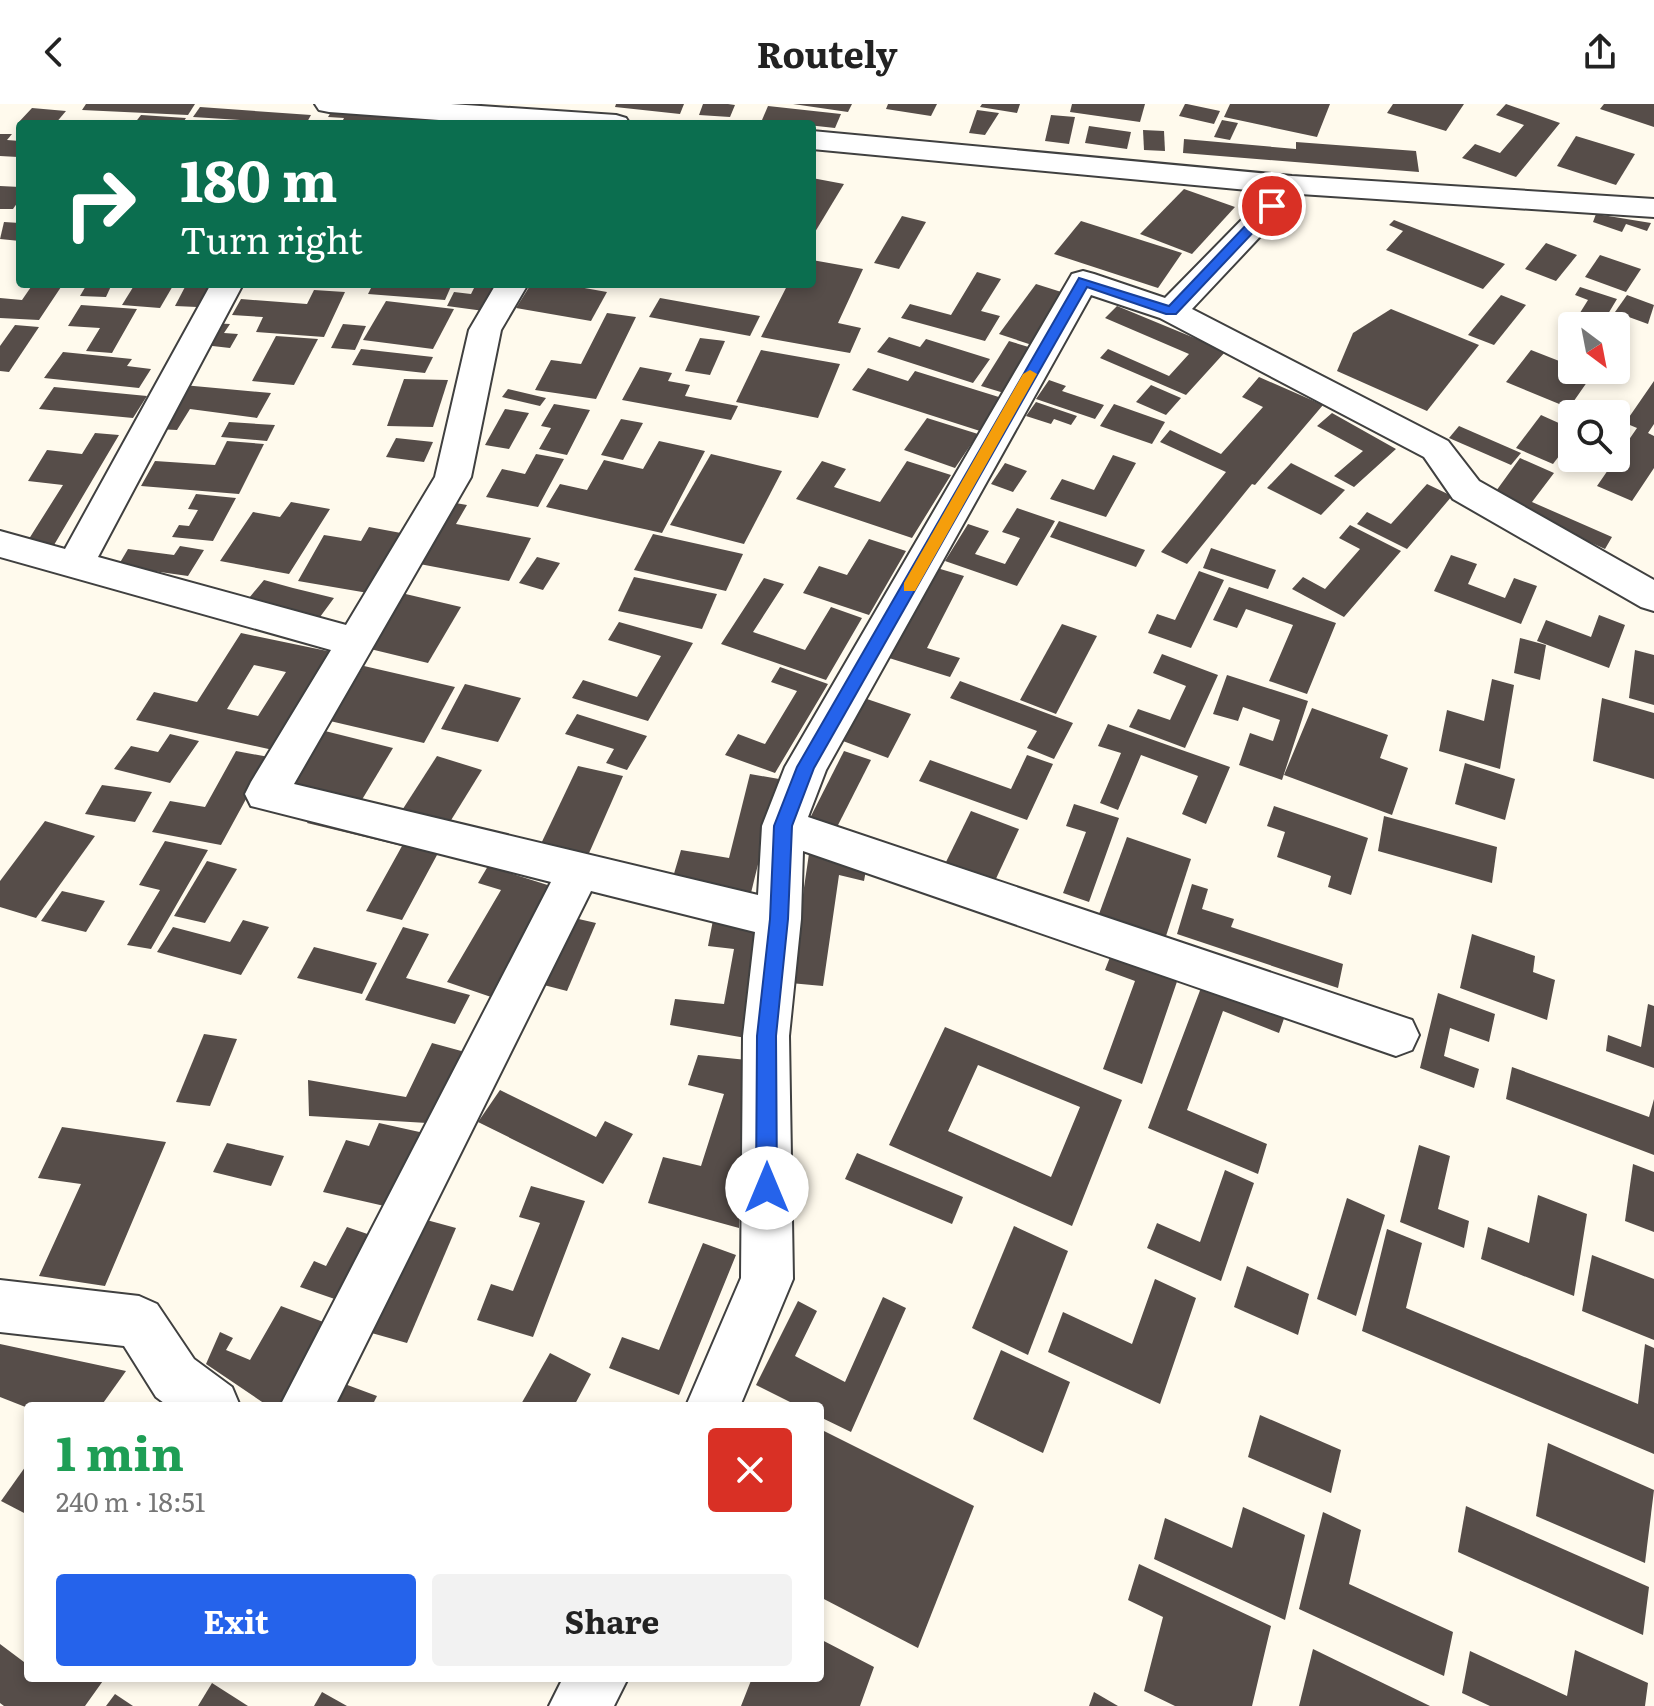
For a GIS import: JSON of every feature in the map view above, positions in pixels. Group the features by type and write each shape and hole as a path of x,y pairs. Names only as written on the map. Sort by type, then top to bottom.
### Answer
{"street":[{"path":"327,104 548,120"},
{"path":"816,140 1292,185 1654,208"},
{"path":"1171,311 1292,185"},
{"path":"715,1402 767,1279 766,1036 779,919 783,826 806,767 1083,281 1171,311 1436,449 1466,490 1654,597"},
{"path":"75,565 225,288"},
{"path":"510,288 485,330 453,477 266,794 779,919"},
{"path":"0,544 356,642"},
{"path":"783,826 1396,1035"},
{"path":"309,1402 580,869"},
{"path":"0,1306 139,1322 175,1378 208,1402"}],"building":[{"path":"86,104 195,104 188,115 82,110"},
{"path":"616,104 684,104 680,114 615,107"},
{"path":"703,104 735,105 730,117 699,115"},
{"path":"793,104 852,104 848,112"},
{"path":"888,104 937,104 931,116 886,109"},
{"path":"982,104 1020,104 1017,113 980,107"},
{"path":"1072,104 1145,104 1140,122 1070,112"},
{"path":"1185,104 1220,111 1214,124 1179,116"},
{"path":"1230,104 1330,104 1317,137 1224,117"},
{"path":"1393,104 1464,104 1446,131 1387,113"},
{"path":"1506,104 1560,123 1516,177 1462,158 1475,144 1500,153 1524,125 1496,115"},
{"path":"1604,104 1654,104 1654,127 1600,109"},
{"path":"768,106 841,114 835,128 816,126 816,120 762,120"},
{"path":"200,107 311,115 308,120 193,117"},
{"path":"334,107 433,113 429,120 343,120 328,117"},
{"path":"32,108 66,111 58,120 21,120"},
{"path":"977,110 999,113 985,135 969,133"},
{"path":"141,115 186,118 185,120 137,120"},
{"path":"1051,115 1075,117 1069,144 1045,141"},
{"path":"1222,120 1238,123 1230,140 1214,137"},
{"path":"1089,126 1131,132 1127,149 1085,143"},
{"path":"1143,130 1164,131 1165,151 1144,150"},
{"path":"0,134 12,134 7,140 16,141 16,157 0,156"},
{"path":"1576,136 1635,154 1616,185 1557,166"},
{"path":"1184,139 1296,149 1296,142 1416,151 1419,172 1183,153"},
{"path":"816,179 844,184 816,230"},
{"path":"0,186 16,187 13,209 0,209"},
{"path":"1184,189 1235,207 1192,254 1140,234"},
{"path":"1596,214 1651,223 1647,231 1626,224 1622,232 1593,222"},
{"path":"902,216 926,222 899,269 874,263"},
{"path":"1394,220 1505,264 1483,289 1386,250 1403,231 1389,225"},
{"path":"1081,221 1182,253 1158,288 1054,254"},
{"path":"4,222 16,223 16,241 0,239"},
{"path":"1546,243 1577,255 1556,281 1525,269"},
{"path":"1600,255 1641,269 1626,292 1585,277"},
{"path":"816,261 863,269 838,323 861,328 850,353 761,337 786,288 816,288"},
{"path":"977,272 1001,279 981,311 1000,316 985,341 901,318 910,304 951,315"},
{"path":"1036,284 1074,296 1038,347 999,334"},
{"path":"1580,287 1617,299 1609,312 1580,312 1588,300 1575,295"},
{"path":"30,288 60,288 39,320 0,318 0,298 22,300"},
{"path":"85,288 110,288 106,297 80,296"},
{"path":"133,288 172,288 160,308 122,305"},
{"path":"184,288 207,288 197,307 175,306"},
{"path":"371,288 450,288 445,300 368,294"},
{"path":"474,288 495,288 484,311 447,306 454,292 471,294"},
{"path":"528,288 584,288 607,292 591,321 516,308"},
{"path":"314,290 345,292 324,337 256,332 263,317 232,315 241,299 307,304"},
{"path":"1501,295 1526,305 1494,345 1468,335"},
{"path":"1627,295 1654,305 1648,324 1630,317 1630,312 1615,312"},
{"path":"660,298 760,316 750,336 649,317"},
{"path":"386,301 454,309 433,349 363,340"},
{"path":"81,305 137,309 112,353 86,351 100,328 68,326"},
{"path":"1117,306 1226,351 1186,395 1100,358 1108,349 1169,376 1189,354 1105,318"},
{"path":"1391,309 1479,345 1427,411 1337,371 1353,333"},
{"path":"607,313 636,317 596,399 535,390 551,360 581,364"},
{"path":"209,323 230,324 224,333 238,334 230,348 195,344"},
{"path":"343,324 366,326 355,350 331,348"},
{"path":"15,325 39,327 9,372 0,371 0,346"},
{"path":"276,336 318,339 294,385 252,381"},
{"path":"889,337 920,347 926,339 990,359 973,383 877,352"},
{"path":"700,338 725,341 710,375 685,371"},
{"path":"1009,341 1032,348 1004,393 981,386"},
{"path":"361,349 433,357 425,373 352,365"},
{"path":"761,350 840,364 818,418 736,402"},
{"path":"1531,350 1558,361 1558,384 1586,384 1575,400 1558,400 1558,403 1506,382"},
{"path":"63,352 132,359 127,366 151,369 139,388 44,378"},
{"path":"640,367 672,373 668,381 690,385 685,396 738,406 731,420 622,400"},
{"path":"868,368 908,381 915,371 1002,398 980,431 852,390"},
{"path":"1259,377 1323,405 1255,485 1252,484 1187,564 1161,552 1226,472 1160,442 1170,430 1221,454 1263,407 1242,397"},
{"path":"404,379 448,380 433,427 387,426"},
{"path":"1049,380 1066,386 1062,391 1104,405 1095,419 1036,399"},
{"path":"1654,381 1654,424 1648,433 1654,436 1654,468 1632,501 1597,486 1607,472 1630,472 1630,438 1637,428 1630,425 1630,416"},
{"path":"183,385 271,393 257,418 190,409 177,430 158,429"},
{"path":"1151,385 1181,398 1166,415 1136,402"},
{"path":"54,387 147,396 133,418 39,409"},
{"path":"508,389 546,398 540,406 502,397"},
{"path":"1036,402 1077,416 1071,425 1054,419 1051,424 1026,416"},
{"path":"554,404 590,410 567,455 539,449 551,428 541,426"},
{"path":"1114,404 1165,422 1152,444 1100,426"},
{"path":"505,409 529,413 509,449 485,445"},
{"path":"1332,413 1396,449 1354,487 1334,476 1363,451 1317,426"},
{"path":"1541,415 1558,423 1558,457 1553,464 1516,448"},
{"path":"927,418 978,434 955,468 904,450"},
{"path":"621,419 643,423 623,460 601,455"},
{"path":"229,422 275,425 267,441 221,437"},
{"path":"1459,426 1521,453 1511,465 1449,438"},
{"path":"95,433 119,435 54,545 27,542 63,485 28,481 47,450 82,454"},
{"path":"396,438 433,442 424,462 386,457"},
{"path":"227,441 264,444 239,494 141,486 155,461 215,465"},
{"path":"659,441 705,451 662,533 546,507 560,484 587,490 604,460 643,469"},
{"path":"536,454 564,459 538,507 486,497 502,469 525,474"},
{"path":"711,454 782,471 744,544 670,525"},
{"path":"1113,455 1136,463 1106,517 1050,499 1062,479 1094,490"},
{"path":"1520,458 1554,473 1532,502 1612,537 1605,549 1491,498"},
{"path":"822,461 846,469 834,487 880,502 907,461 951,475 912,538 796,499"},
{"path":"1005,463 1027,471 1013,492 991,484"},
{"path":"1291,463 1345,490 1321,515 1267,488"},
{"path":"1427,484 1452,496 1407,549 1357,524 1367,512 1391,524"},
{"path":"196,494 236,498 213,541 172,537 179,525 189,526 198,510 188,509"},
{"path":"444,501 467,505 456,524 531,538 509,581 409,562"},
{"path":"291,502 330,509 289,574 220,561 253,512 280,517"},
{"path":"1017,508 1055,521 1017,586 945,561 968,524 989,531 975,554 1005,564 1020,538 1002,532"},
{"path":"1059,521 1145,550 1136,567 1050,537"},
{"path":"1350,525 1401,551 1344,617 1292,589 1303,577 1325,589 1360,549 1339,538"},
{"path":"369,527 401,533 368,593 298,581 324,535 361,541"},
{"path":"653,534 743,554 726,591 634,570"},
{"path":"869,539 906,551 869,615 803,593 819,566 847,575"},
{"path":"180,546 204,550 188,576 118,566 128,549 174,555"},
{"path":"1211,548 1276,570 1268,589 1203,568"},
{"path":"1451,555 1477,564 1468,584 1505,598 1514,578 1537,586 1521,624 1434,591"},
{"path":"537,557 560,563 543,590 519,583"},
{"path":"937,568 964,576 927,648 960,658 950,677 889,658"},
{"path":"1199,571 1224,580 1191,648 1148,633 1157,614 1175,620"},
{"path":"634,577 717,594 702,629 618,611"},
{"path":"764,578 784,584 753,632 805,650 831,607 862,618 826,680 721,644"},
{"path":"264,580 334,598 320,617 249,598"},
{"path":"1229,587 1336,623 1307,694 1269,681 1293,625 1246,609 1237,628 1213,620"},
{"path":"397,592 461,607 428,663 362,647"},
{"path":"1599,615 1625,625 1609,668 1537,641 1546,620 1591,637"},
{"path":"619,622 693,643 648,721 572,698 583,680 637,697 661,656 608,640"},
{"path":"1062,624 1097,636 1056,714 1020,700"},
{"path":"241,633 332,652 273,750 136,720 154,692 197,702","holes":["254,665 286,672 258,716 227,709"]},
{"path":"1520,638 1546,645 1540,680 1514,673"},
{"path":"1635,650 1654,655 1654,705 1629,698"},
{"path":"1162,654 1218,675 1185,748 1129,727 1138,709 1170,720 1186,686 1153,673"},
{"path":"364,666 455,687 424,743 330,721"},
{"path":"780,667 828,684 775,773 725,755 738,734 765,744 797,691 771,682"},
{"path":"1227,675 1308,701 1282,780 1239,765 1250,733 1273,741 1280,720 1243,707 1238,721 1213,714"},
{"path":"1492,679 1514,685 1500,769 1439,751 1447,710 1484,721"},
{"path":"960,681 1073,723 1054,759 1027,748 1037,731 950,698"},
{"path":"465,684 521,698 498,742 441,729"},
{"path":"1602,698 1654,713 1654,779 1593,761"},
{"path":"867,699 911,714 888,758 843,741"},
{"path":"1312,708 1388,735 1380,758 1408,768 1392,815 1284,775"},
{"path":"577,714 647,736 627,770 606,763 614,749 565,734"},
{"path":"1108,724 1230,767 1206,824 1182,814 1198,776 1141,755 1118,810 1100,803 1121,753 1098,746"},
{"path":"321,730 393,748 360,803 287,783"},
{"path":"170,734 199,741 170,783 114,769 131,746 158,752"},
{"path":"236,751 269,757 221,845 152,832 170,801 205,807"},
{"path":"844,751 871,760 835,831 808,822"},
{"path":"1027,755 1053,764 1027,820 919,781 930,760 1011,789"},
{"path":"437,756 482,770 445,830 399,815"},
{"path":"1465,763 1515,779 1505,820 1455,804"},
{"path":"578,766 623,776 586,860 539,848"},
{"path":"750,774 779,779 750,897 673,877 681,850 729,858"},
{"path":"102,785 152,792 135,822 85,814"},
{"path":"1074,804 1119,818 1089,902 1063,893 1086,832 1066,826"},
{"path":"1274,806 1368,838 1351,895 1328,887 1331,876 1277,857 1285,832 1267,826"},
{"path":"315,809 444,842 402,920 366,911 402,846 307,823"},
{"path":"971,811 1019,829 994,883 945,864"},
{"path":"1384,816 1497,847 1492,883 1378,851"},
{"path":"45,821 95,836 36,918 0,907 0,881"},
{"path":"1127,837 1191,859 1166,936 1099,914"},
{"path":"811,840 868,859 864,881 839,875 823,986 790,983"},
{"path":"165,841 208,850 151,949 127,945 160,890 139,885"},
{"path":"207,861 237,869 205,923 174,916"},
{"path":"488,866 557,888 497,999 447,982 501,890 478,883"},
{"path":"1192,884 1208,889 1202,909 1234,919 1231,927 1343,964 1338,988 1177,934"},
{"path":"62,891 105,901 86,932 41,921"},
{"path":"570,917 596,923 567,991 540,984"},
{"path":"243,920 269,927 241,975 157,952 173,927 230,942"},
{"path":"713,920 765,926 746,1038 670,1025 675,999 724,1004 734,949 708,946"},
{"path":"403,927 429,934 406,978 470,995 455,1024 365,1000"},
{"path":"1472,934 1535,956 1533,972 1555,980 1547,1020 1460,988"},
{"path":"1116,942 1182,967 1142,1084 1103,1069 1135,981 1105,970"},
{"path":"314,947 377,963 362,994 297,978"},
{"path":"1207,972 1289,1004 1279,1033 1223,1011 1187,1110 1267,1144 1258,1174 1148,1128"},
{"path":"1438,993 1495,1014 1489,1042 1450,1028 1444,1056 1479,1069 1474,1088 1420,1068"},
{"path":"1648,1004 1654,1006 1654,1068 1606,1051 1608,1035 1641,1047"},
{"path":"945,1027 1122,1100 1072,1226 889,1145","holes":["978,1065 1080,1107 1051,1177 948,1131"]},
{"path":"204,1034 237,1039 210,1106 176,1102"},
{"path":"432,1043 476,1055 444,1124 309,1116 308,1080 406,1097"},
{"path":"698,1055 747,1060 739,1228 648,1203 663,1157 701,1166 724,1094 688,1085"},
{"path":"1512,1067 1649,1117 1654,1099 1654,1155 1506,1099"},
{"path":"500,1090 596,1137 605,1121 633,1134 603,1184 478,1122"},
{"path":"379,1123 433,1135 402,1210 323,1192 346,1140 369,1146"},
{"path":"62,1127 166,1142 105,1286 39,1276 81,1184 38,1178"},
{"path":"227,1143 284,1156 271,1186 213,1172"},
{"path":"1419,1145 1450,1156 1438,1209 1469,1221 1464,1248 1400,1222"},
{"path":"857,1153 963,1197 952,1224 845,1179"},
{"path":"1633,1164 1654,1172 1654,1232 1625,1221"},
{"path":"1225,1170 1254,1183 1221,1281 1147,1248 1157,1223 1200,1242"},
{"path":"531,1186 585,1201 533,1337 477,1320 491,1284 513,1291 540,1223 519,1217"},
{"path":"1538,1195 1587,1214 1574,1296 1481,1259 1488,1227 1529,1243"},
{"path":"1347,1198 1385,1215 1356,1316 1317,1299"},
{"path":"412,1216 456,1228 407,1343 361,1330"},
{"path":"1014,1226 1068,1251 1028,1355 972,1328"},
{"path":"347,1227 385,1240 352,1305 300,1287 314,1261 326,1266"},
{"path":"1387,1229 1422,1243 1406,1308 1638,1404 1645,1344 1654,1348 1654,1454 1362,1331"},
{"path":"703,1243 736,1255 679,1395 609,1368 622,1337 659,1350"},
{"path":"1592,1255 1654,1279 1654,1340 1582,1311"},
{"path":"1247,1266 1309,1294 1298,1335 1234,1307"},
{"path":"1155,1279 1196,1298 1160,1404 1048,1352 1063,1312 1132,1344"},
{"path":"883,1297 906,1308 851,1432 824,1419 824,1402 790,1402 756,1385 798,1301 817,1311 795,1356 845,1382"},
{"path":"281,1306 326,1323 283,1402 262,1402 206,1364 220,1332 233,1338 226,1350 250,1360"},
{"path":"0,1344 126,1371 104,1402 24,1402 24,1406 0,1397"},
{"path":"1001,1350 1070,1382 1043,1453 973,1419"},
{"path":"550,1353 591,1374 576,1402 522,1402"},
{"path":"334,1380 377,1396 374,1402 325,1402"},
{"path":"1260,1415 1341,1450 1331,1493 1248,1457"},
{"path":"824,1431 974,1506 918,1648 824,1599"},
{"path":"1548,1443 1654,1490 1645,1563 1536,1516"},
{"path":"24,1469 24,1513 1,1501"},
{"path":"1466,1506 1649,1587 1643,1635 1458,1552"},
{"path":"1243,1507 1305,1535 1285,1620 1154,1559 1165,1518 1232,1548"},
{"path":"1323,1512 1361,1530 1349,1584 1453,1632 1444,1676 1299,1609"},
{"path":"1139,1564 1271,1626 1252,1706 1175,1706 1144,1691 1163,1617 1128,1600"},
{"path":"824,1641 874,1667 860,1706 741,1706 750,1682 824,1682"},
{"path":"0,1644 24,1662 24,1682 102,1682 85,1706 4,1706 0,1703"},
{"path":"1313,1649 1430,1706 1299,1706"},
{"path":"1575,1650 1648,1683 1645,1706 1490,1706 1462,1693 1470,1651 1567,1696"},
{"path":"212,1683 248,1706 198,1706"},
{"path":"322,1692 347,1706 314,1706"},
{"path":"1094,1692 1118,1706 1089,1706"},
{"path":"115,1694 133,1706 106,1706"}],"slow traffic":[{"path":"909,587 1030,374"}],"route":[{"path":"767,1188 766,1036 779,919 783,826 806,767 1083,281 1171,311 1272,206"}]}
